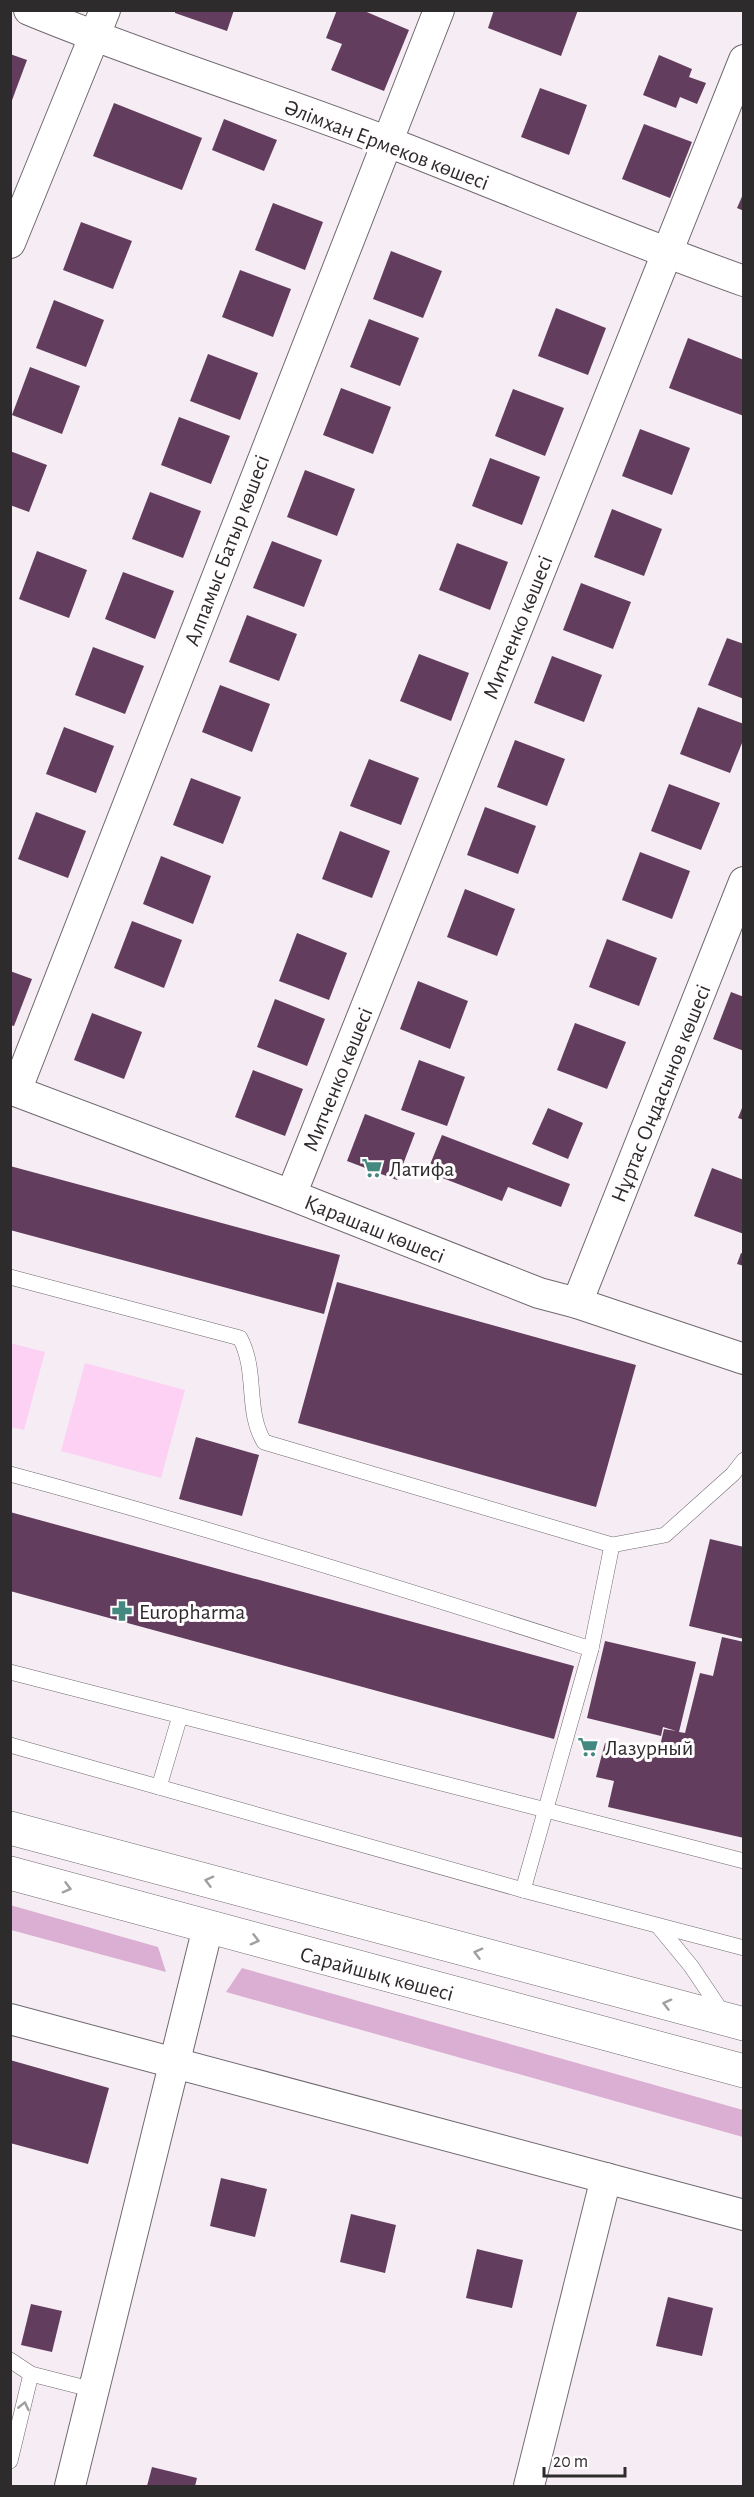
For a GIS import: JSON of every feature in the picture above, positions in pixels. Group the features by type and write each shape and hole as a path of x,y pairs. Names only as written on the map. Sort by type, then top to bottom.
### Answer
{"main road":[{"name":"Сарайшық көшесі","path":"10,1828 735,2022"},
{"name":"Сарайшық көшесі","path":"10,1873 744,2071"},
{"path":"416,1983 453,1981 744,2058"}],"street":[{"name":"Әлімхан Ермеков көшесі","path":"29,10 99,24 667,254 744,281"},
{"name":"Алпамыс Батыр көшесі","path":"13,1090 439,10"},
{"path":"10,243 99,24"},
{"name":"Митченко көшесі","path":"291,1195 744,60"},
{"name":"Нұртас Оңдасынов көшесі","path":"577,1303 744,882"},
{"name":"Қарашаш көшесі","path":"13,1090 291,1195 539,1293 577,1303 744,1359"},
{"path":"70,2487 208,1928"},
{"path":"10,2019 744,2215"},
{"path":"529,2487 606,2178"}],"lane":[{"path":"10,1278 240,1338 248,1354 255,1428 264,1443 612,1545 665,1535 733,1474 744,1460"},
{"path":"10,1474 165,1516 317,1561 591,1648"},
{"path":"523,1890 591,1648 612,1545"},
{"path":"10,1672 744,1862"},
{"path":"159,1787 180,1716"},
{"path":"10,1745 523,1890 744,1948"},
{"path":"658,1926 735,2022"},
{"path":"10,2360 31,2374 94,2390"},
{"path":"10,2461 31,2374"}],"shaded area":[{"path":"10,1343 45,1352 24,1430 11,1427"},
{"path":"85,1363 185,1390 161,1478 61,1451"},
{"path":"10,1905 158,1947 166,1972 11,1930"},
{"path":"242,1968 743,2110 743,2137 226,1992"}],"building":[{"path":"175,10 234,10 227,31 175,13"},
{"path":"337,10 362,10 409,30 384,91 331,70 342,44 326,38"},
{"path":"494,10 578,10 561,56 488,28"},
{"path":"10,54 27,60 11,103 10,103"},
{"path":"659,55 692,69 689,77 706,83 697,104 680,97 676,108 643,95"},
{"path":"540,88 587,105 569,155 521,137"},
{"path":"114,103 202,138 182,190 93,156"},
{"path":"224,119 277,140 264,171 212,150"},
{"path":"644,124 692,142 670,198 622,179"},
{"path":"744,192 744,211 737,208"},
{"path":"273,203 323,222 305,270 255,250"},
{"path":"81,222 132,241 113,289 63,270"},
{"path":"391,251 442,271 423,318 373,299"},
{"path":"240,270 291,289 273,337 222,317"},
{"path":"54,300 104,320 86,367 36,348"},
{"path":"556,308 606,328 588,375 538,356"},
{"path":"369,319 419,338 400,386 350,367"},
{"path":"688,338 744,360 744,416 669,388"},
{"path":"208,354 258,373 240,420 190,401"},
{"path":"30,367 80,386 62,434 12,415"},
{"path":"341,388 391,407 373,454 323,435"},
{"path":"513,389 564,408 545,456 495,436"},
{"path":"179,417 230,436 211,484 161,465"},
{"path":"640,429 690,448 672,495 622,476"},
{"path":"10,451 47,465 29,512 10,505"},
{"path":"490,458 540,477 522,525 472,506"},
{"path":"305,470 355,489 337,536 287,517"},
{"path":"150,492 201,511 183,558 132,539"},
{"path":"612,509 662,529 644,576 594,557"},
{"path":"272,541 322,560 304,607 253,588"},
{"path":"457,543 508,562 490,610 439,590"},
{"path":"37,551 87,570 69,618 19,599"},
{"path":"123,572 174,591 155,639 105,619"},
{"path":"581,583 631,602 613,649 563,630"},
{"path":"247,615 297,634 279,681 229,662"},
{"path":"727,638 744,644 744,699 708,685"},
{"path":"93,647 144,666 125,714 75,695"},
{"path":"419,654 469,673 451,721 400,701"},
{"path":"552,656 602,675 584,722 534,703"},
{"path":"220,685 270,704 252,752 202,732"},
{"path":"698,707 744,724 744,738 730,773 680,754"},
{"path":"64,727 114,746 96,793 46,774"},
{"path":"515,740 565,759 547,806 497,787"},
{"path":"369,759 419,778 401,825 350,806"},
{"path":"191,778 241,797 223,844 173,825"},
{"path":"669,784 720,803 701,850 651,831"},
{"path":"485,807 536,826 518,874 467,855"},
{"path":"36,812 86,831 68,878 18,859"},
{"path":"340,831 390,851 372,898 322,879"},
{"path":"640,852 690,871 672,919 622,900"},
{"path":"161,856 211,876 193,924 143,904"},
{"path":"465,889 515,909 497,956 447,937"},
{"path":"132,921 182,940 164,988 114,968"},
{"path":"297,933 347,953 329,1000 279,981"},
{"path":"607,939 657,958 639,1006 589,987"},
{"path":"10,971 32,979 14,1026 10,1025"},
{"path":"418,981 468,1001 450,1049 400,1029"},
{"path":"731,992 744,997 744,1051 713,1039"},
{"path":"275,999 325,1019 307,1066 257,1047"},
{"path":"92,1013 142,1032 124,1079 74,1060"},
{"path":"575,1023 626,1042 607,1089 557,1070"},
{"path":"419,1060 465,1077 447,1126 401,1110"},
{"path":"253,1070 303,1089 285,1136 235,1117"},
{"path":"744,1103 744,1120 738,1118"},
{"path":"548,1108 583,1123 568,1159 532,1144"},
{"path":"365,1114 415,1133 397,1180 347,1161"},
{"path":"442,1135 570,1184 561,1207 508,1187 502,1201 427,1172"},
{"path":"10,1166 340,1255 324,1314 10,1230"},
{"path":"712,1168 744,1180 744,1234 694,1216"},
{"path":"741,1253 744,1254 744,1266 737,1264"},
{"path":"337,1282 636,1365 596,1507 298,1423"},
{"path":"196,1437 259,1455 242,1516 179,1499"},
{"path":"10,1512 574,1666 554,1739 10,1591"},
{"path":"710,1539 744,1547 744,1639 689,1626"},
{"path":"722,1637 744,1642 744,1838 608,1807 614,1781 596,1777 605,1743 658,1755 664,1729 676,1731 663,1727 661,1736 587,1718 605,1641 696,1662 679,1732 685,1733 700,1673 713,1676"},
{"path":"10,2060 109,2088 88,2164 10,2143"},
{"path":"221,2178 267,2189 255,2237 210,2226"},
{"path":"351,2214 396,2225 385,2273 340,2262"},
{"path":"477,2249 523,2260 512,2308 466,2298"},
{"path":"668,2297 713,2308 702,2356 656,2346"},
{"path":"31,2304 62,2311 52,2352 21,2345"},
{"path":"152,2467 197,2478 195,2486 147,2486"}],"place":[{"name":"Латифа","path":"372,1168"},
{"name":"Europharma","path":"122,1611"},
{"name":"Лазурный","path":"588,1747"}]}
